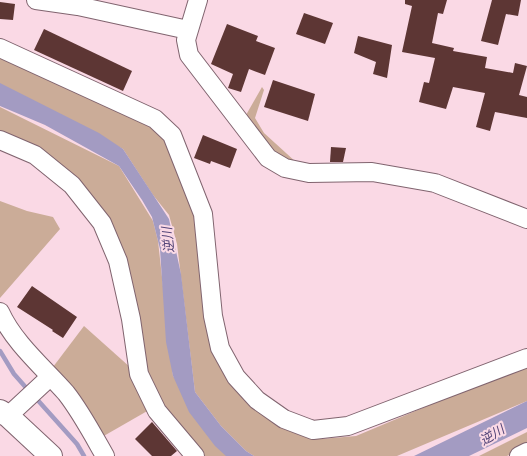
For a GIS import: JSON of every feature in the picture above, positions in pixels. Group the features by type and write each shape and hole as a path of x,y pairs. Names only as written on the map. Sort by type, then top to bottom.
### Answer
{"main road":[{"path":"10,410 51,456"}],"street":[{"path":"36,0 78,6 188,30"},
{"path":"198,0 186,40 189,54 268,158 285,168 309,173 372,172 435,183 527,219"},
{"path":"0,48 155,119 172,135 203,214 213,316 220,348 236,376 257,400 284,419 313,430 348,426 527,358"},
{"path":"0,140 35,155 72,185 102,223 118,261 131,319 139,374 157,411 195,456"},
{"path":"0,312 46,381 66,394 89,428 104,456"},
{"path":"10,410 46,381"},
{"path":"519,456 527,452"}],"shaded area":[{"path":"0,51 126,109 175,143 198,218 218,359 258,411 321,439 356,436 527,364 527,401 397,456 254,456 246,451 221,426 195,392 177,244 169,215 153,195 123,149 0,85"},
{"path":"262,87 264,90 255,118 264,133 297,163 272,155 246,115"},
{"path":"0,107 119,166 153,221 158,241 173,376 229,456 197,456 160,409 94,200 0,134"},
{"path":"0,201 27,211 53,217 60,229 0,298"},
{"path":"84,326 131,368 149,410 102,437 53,367"},
{"path":"527,432 527,446 507,456 479,456"}],"water":[{"name":"逆川","path":"0,83 99,133 123,149 169,219 181,274 195,392 221,426 246,451 254,456 226,456 215,446 189,412 173,376 166,342 160,249 152,217 119,166 45,125 0,106"},
{"name":"逆川","path":"527,401 527,428 469,456 414,456"}],"building":[{"path":"405,0 447,0 443,14 438,13 432,43 454,48 453,51 487,57 485,68 513,73 515,63 527,66 519,95 527,97 527,118 495,112 490,131 476,127 485,93 453,87 446,109 419,102 424,82 429,83 435,58 402,52 412,6 405,4"},
{"path":"492,0 521,0 518,16 506,14 498,45 481,41"},
{"path":"0,2 15,4 13,20 0,19"},
{"path":"304,13 333,23 325,44 296,34"},
{"path":"227,24 258,36 256,41 275,48 265,75 249,69 241,92 228,88 233,74 211,64"},
{"path":"44,29 132,71 123,91 34,50"},
{"path":"358,36 392,45 387,78 373,74 376,62 354,53"},
{"path":"273,80 315,94 308,121 264,107"},
{"path":"203,135 237,149 230,168 211,161 210,164 194,158"},
{"path":"331,147 346,148 343,162 330,162"},
{"path":"32,286 77,317 63,338 17,307"},
{"path":"152,422 177,451 171,456 152,456 135,439"}],"waterway":[{"path":"0,351 14,374 29,391"},
{"path":"34,396 77,444 84,456"}]}
